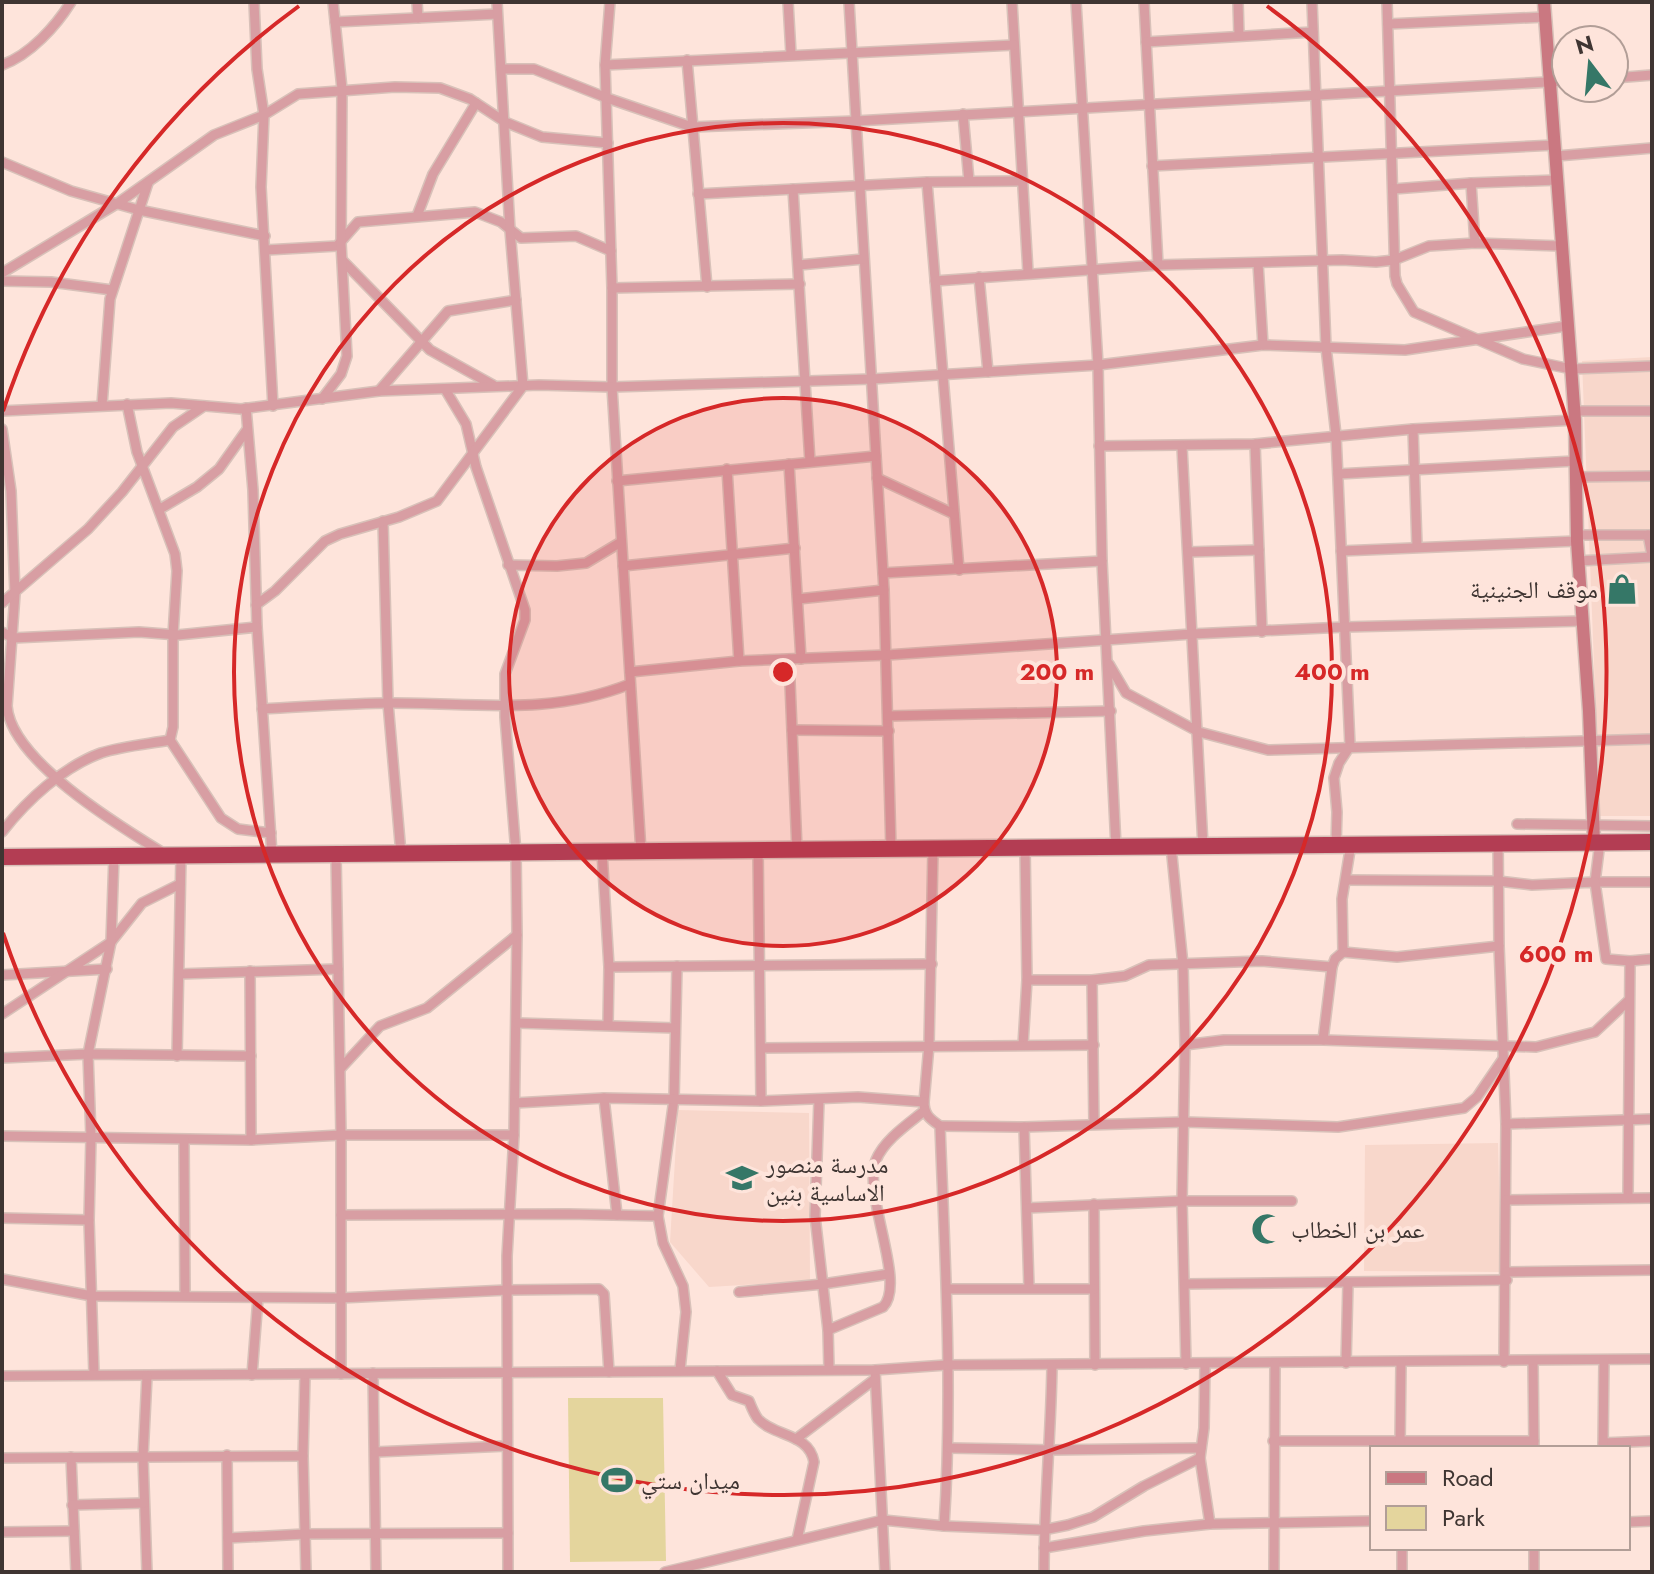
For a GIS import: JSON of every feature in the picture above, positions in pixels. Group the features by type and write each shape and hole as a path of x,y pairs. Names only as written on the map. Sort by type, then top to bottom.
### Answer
{"highway":[{"path":"2,857 1203,846 1498,842 1595,836 1652,842"}],"street":[{"path":"2,65 30,49 62,16 71,2"},
{"path":"254,2 257,69 264,115 261,169 273,406"},
{"path":"322,399 341,374 347,356 341,243 342,89 333,2"},
{"path":"417,2 418,18"},
{"path":"256,605 275,591 325,541 437,501 523,386 510,230 497,2"},
{"path":"610,2 605,65 612,387 641,852"},
{"path":"788,2 791,54"},
{"path":"849,2 884,590 891,849"},
{"path":"1012,2 1028,272"},
{"path":"1076,2 1098,365 1102,561 1116,847"},
{"path":"1144,2 1158,265"},
{"path":"1238,2 1239,36"},
{"path":"1312,2 1326,347 1336,435 1350,746 1334,778 1346,880 1342,899 1343,952"},
{"path":"1387,2 1394,260 1397,284 1410,309 1476,341 1523,359 1571,369 1652,366"},
{"path":"1544,2 1550,71"},
{"path":"335,22 497,14"},
{"path":"1388,24 1545,17"},
{"path":"1146,42 1313,32"},
{"path":"605,65 1014,45"},
{"path":"687,60 707,287"},
{"path":"501,69 534,69 692,127 856,121 1550,82"},
{"path":"1630,77 1652,75"},
{"path":"2,273 118,203 214,135 264,115 298,94 342,89 440,88 456,92 505,122 542,137 608,143"},
{"path":"417,216 433,174 476,103"},
{"path":"1553,104 1575,416 1577,538 1590,740 1595,882 1604,955 1608,960 1652,959"},
{"path":"963,114 969,181"},
{"path":"1152,166 1393,154 1652,148"},
{"path":"2,162 66,189 139,210 265,236"},
{"path":"102,405 107,316 112,290 149,180"},
{"path":"1394,189 1558,180"},
{"path":"698,194 927,182 1022,181"},
{"path":"927,182 959,570"},
{"path":"1471,183 1475,243"},
{"path":"793,189 810,462"},
{"path":"266,250 341,243 358,222 475,212 501,222 526,239 576,236 611,251"},
{"path":"935,281 1158,265 1322,260 1368,263 1394,260 1429,246 1475,243 1561,246"},
{"path":"799,265 863,259"},
{"path":"343,261 438,356 497,387"},
{"path":"1258,263 1263,345"},
{"path":"979,277 988,372"},
{"path":"2,281 51,282 112,290"},
{"path":"612,288 800,284"},
{"path":"379,391 448,311 516,300"},
{"path":"2,411 182,403 246,408 379,391 872,379 1098,365 1263,345 1405,350 1567,326"},
{"path":"445,389 463,416 508,565 521,596 525,620 505,674 516,853 517,935 515,1103 507,1290 508,1572"},
{"path":"127,404 142,465 176,561 173,727 170,740 221,818 238,829 271,833"},
{"path":"2,603 88,529 173,427 204,406"},
{"path":"246,408 272,855"},
{"path":"1099,446 1255,444 1652,411"},
{"path":"2,429 11,491 15,594 7,706 9,721 25,749 58,778 113,822 175,856 180,884 177,1056"},
{"path":"1413,429 1417,546"},
{"path":"160,509 197,487 219,469 246,431"},
{"path":"1255,444 1262,632"},
{"path":"1182,447 1203,846"},
{"path":"617,481 876,456"},
{"path":"1338,474 1575,461"},
{"path":"789,464 801,659"},
{"path":"727,469 739,661"},
{"path":"1575,477 1652,476"},
{"path":"877,478 954,514"},
{"path":"383,521 388,703 401,854"},
{"path":"1341,551 1650,535 1652,557 1578,561"},
{"path":"508,565 542,567 586,563 621,542"},
{"path":"623,566 795,548"},
{"path":"1188,552 1259,550"},
{"path":"883,573 1102,561"},
{"path":"798,599 884,590"},
{"path":"630,672 739,661 887,655 1192,634 1583,621"},
{"path":"2,632 13,638 139,632 173,635 257,627"},
{"path":"2,677 12,655"},
{"path":"789,659 797,850"},
{"path":"1108,661 1126,693 1199,732 1268,750 1652,739"},
{"path":"262,709 388,703 547,706 586,700 630,684"},
{"path":"888,716 1111,711"},
{"path":"792,730 889,731"},
{"path":"2,832 19,811 58,778 99,754 170,740"},
{"path":"1517,824 1595,836 1652,826"},
{"path":"1498,842 1506,1124 1504,1362"},
{"path":"1171,846 1183,965 1182,1201 1186,1364"},
{"path":"1023,1045 1027,980 1025,848"},
{"path":"828,1330 885,1306 888,1300 889,1274 877,1205 874,1164 879,1154 924,1107 932,964 933,849"},
{"path":"758,850 761,1101"},
{"path":"602,852 609,967 608,1025"},
{"path":"94,1374 88,1054 111,942 114,856"},
{"path":"336,856 341,1068 341,1374"},
{"path":"1346,880 1498,881 1542,885 1652,882"},
{"path":"2,1014 111,942 142,903 180,884"},
{"path":"341,1068 380,1026 427,1008 517,935"},
{"path":"1323,1040 1332,967 1343,952 1397,957 1499,946"},
{"path":"1027,980 1092,980 1125,976 1145,966 1262,961 1332,967"},
{"path":"1628,1198 1630,961"},
{"path":"609,967 932,964"},
{"path":"677,966 674,1099 658,1216 663,1243 683,1286 686,1312 680,1370"},
{"path":"2,975 107,969"},
{"path":"179,974 338,969"},
{"path":"250,971 251,1140"},
{"path":"1092,980 1094,1124"},
{"path":"1185,1045 1224,1040 1323,1040 1536,1047 1595,1032 1628,1001"},
{"path":"517,1023 675,1028"},
{"path":"761,1048 1094,1045"},
{"path":"2,1058 88,1054 251,1056"},
{"path":"940,1126 1184,1122 1338,1127 1453,1111 1470,1104 1503,1059"},
{"path":"515,1103 604,1098 761,1101 875,1097 924,1107 940,1126 947,1289 949,1448 944,1526"},
{"path":"604,1098 617,1215"},
{"path":"819,1100 815,1216 828,1330 829,1369"},
{"path":"1506,1124 1652,1119"},
{"path":"1024,1127 1029,1288"},
{"path":"2,1136 251,1140 341,1135 514,1135"},
{"path":"184,1140 185,1296"},
{"path":"1506,1200 1652,1198"},
{"path":"1027,1208 1182,1201 1292,1201"},
{"path":"1094,1204 1095,1365"},
{"path":"341,1215 658,1216"},
{"path":"2,1218 89,1220"},
{"path":"1185,1284 1348,1283 1652,1270"},
{"path":"739,1292 889,1274"},
{"path":"2,1279 92,1296 340,1298 601,1289 604,1294 609,1372"},
{"path":"1346,1363 1348,1283"},
{"path":"947,1289 1094,1289"},
{"path":"252,1375 258,1298"},
{"path":"2,1376 829,1369 875,1374 946,1365 1652,1359"},
{"path":"1604,1360 1603,1446 1652,1441"},
{"path":"1273,1441 1534,1445 1533,1361"},
{"path":"1400,1445 1401,1363"},
{"path":"1274,1572 1275,1364"},
{"path":"1205,1365 1204,1428 1200,1453 1210,1524"},
{"path":"1044,1572 1043,1530 1051,1450 1052,1366"},
{"path":"717,1371 732,1395 749,1401 760,1421 809,1447 814,1462 797,1540"},
{"path":"373,1373 376,1572"},
{"path":"796,1439 875,1374"},
{"path":"875,1374 885,1572"},
{"path":"305,1375 303,1456 306,1572"},
{"path":"147,1376 143,1457 147,1572"},
{"path":"376,1452 506,1446"},
{"path":"949,1448 1200,1453"},
{"path":"665,1572 883,1520 1043,1530 1093,1517 1200,1453"},
{"path":"227,1455 228,1572"},
{"path":"2,1458 303,1456"},
{"path":"71,1457 76,1572"},
{"path":"72,1505 144,1503"},
{"path":"1044,1548 1144,1531 1210,1524 1370,1521"},
{"path":"1630,1522 1652,1521"},
{"path":"2,1532 74,1531"},
{"path":"228,1538 305,1534 508,1533"},
{"path":"1402,1550 1402,1572"},
{"path":"1534,1550 1534,1572"}],"shaded area":[{"name":"موقف الجنينية","path":"1652,357 1652,816 1600,816 1582,361"},
{"name":"مدرسة منصور الاساسية بنين","path":"678,1110 809,1113 810,1281 709,1287 670,1242"},
{"path":"1498,1143 1501,1272 1364,1271 1365,1145"}],"green space":[{"name":"ميدان ستي","path":"568,1398 663,1398 666,1561 570,1562"}],"place":[{"name":"موقف الجنينية","path":"1622,589"},
{"name":"مدرسة منصور الاساسية بنين","path":"742,1178"},
{"name":"عمر بن الخطاب","path":"1267,1229"},
{"name":"ميدان ستي","path":"617,1480"}]}
